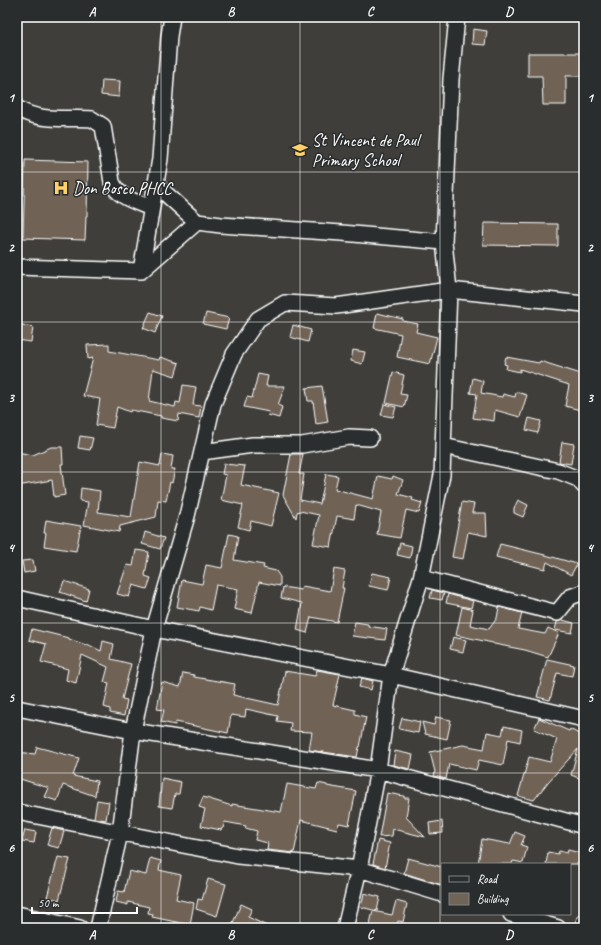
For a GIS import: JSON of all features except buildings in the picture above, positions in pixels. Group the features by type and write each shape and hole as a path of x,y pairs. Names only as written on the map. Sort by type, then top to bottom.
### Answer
{"street":[{"path":"141,271 160,159 169,36 172,17"},
{"path":"345,928 378,770 391,675 420,578 442,475 449,290 444,242 450,79 457,17"},
{"path":"17,108 33,116 45,118 92,119 98,122 103,126 112,182 114,186 121,195 151,208"},
{"path":"155,184 198,222 228,226 342,233 444,242"},
{"path":"17,267 141,271 198,222"},
{"path":"98,928 120,833 134,731 154,629 187,516 213,404 234,354 258,319 285,304 336,306 449,290 584,304"},
{"path":"202,452 252,444 302,445 349,437 370,438"},
{"path":"443,446 558,471 582,482"},
{"path":"420,578 557,613 570,597 584,592"},
{"path":"17,598 154,629 391,675 584,719"},
{"path":"17,708 134,731 378,770 584,826"},
{"path":"17,812 238,856 358,869 441,894"},
{"path":"17,914 80,928"},
{"path":"514,915 558,928"},
{"path":"583,928 584,922"}],"place":[{"name":"St Vincent de Paul Primary School","path":"300,150"},
{"name":"Don Bosco PHCC","path":"61,188"}]}
